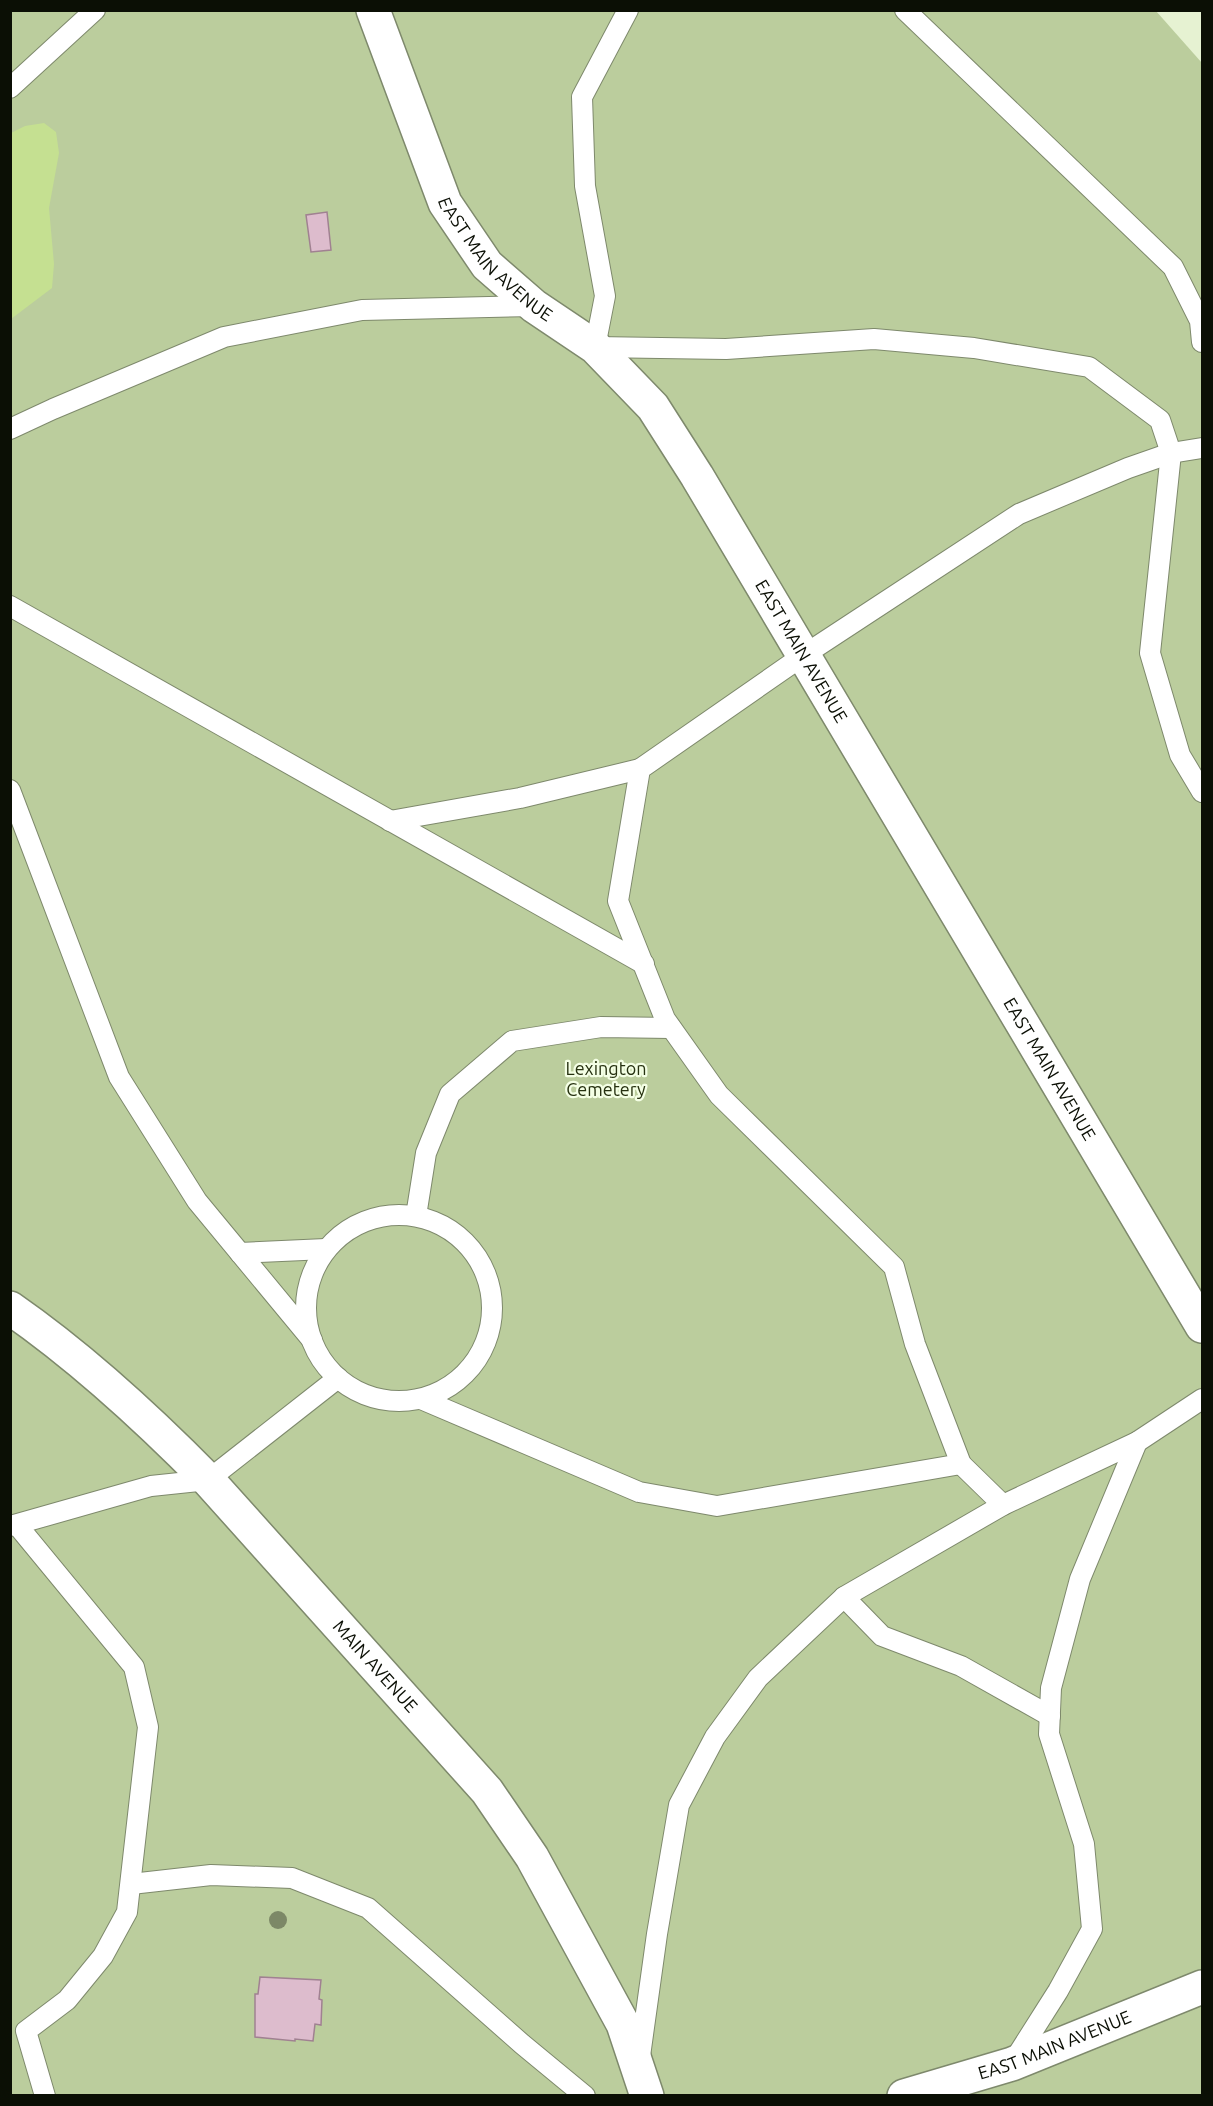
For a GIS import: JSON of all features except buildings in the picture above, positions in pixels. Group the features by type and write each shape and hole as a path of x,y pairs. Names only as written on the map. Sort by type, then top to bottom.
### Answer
{"street":[{"name":"EAST MAIN AVENUE","path":"372,10 445,203 487,265 534,306 595,347 653,407 697,476 1203,1326"},
{"name":"MAIN AVENUE","path":"10,1308 52,1337 168,1439 208,1480 487,1791 532,1857 623,2024 643,2082"},
{"name":"EAST MAIN AVENUE","path":"904,2096 1012,2064 1203,1988"}],"lane":[{"path":"10,88 95,10"},
{"path":"628,10 582,97 585,186 604,296 595,347 726,349 874,339 974,348 1089,367 1160,420 1171,453 1150,653 1180,755 1203,792"},
{"path":"905,10 1173,267 1200,321 1203,342"},
{"path":"10,429 224,337 362,310 534,306"},
{"path":"390,820 520,798 640,769 804,655 1019,514 1128,468 1202,441"},
{"path":"10,606 644,964"},
{"path":"640,769 618,902 666,1019 719,1095 894,1267 915,1344 961,1464 1003,1505"},
{"path":"10,790 119,1077 197,1201 312,1340"},
{"path":"416,1216 426,1153 450,1094 512,1041 601,1027 671,1028"},
{"path":"391,1215 416,1216 443,1225 466,1242 483,1264 492,1291 493,1319 485,1346 470,1370 447,1388 421,1399 399,1401 377,1399 356,1390 338,1378 322,1361 312,1340 306,1317 307,1293 314,1270 326,1249 345,1232 366,1220 391,1215"},
{"path":"240,1253 326,1249"},
{"path":"45,2096 19,2029 67,2000 103,1956 128,1912 148,1727 134,1667 14,1526 151,1486 208,1480 338,1378"},
{"path":"421,1399 639,1492 717,1506 961,1464"},
{"path":"643,2082 657,1934 679,1805 715,1737 758,1678 844,1597 1003,1505 1137,1442 1203,1400"},
{"path":"1012,2064 1058,1991 1092,1929 1084,1844 1048,1734 1051,1688 1080,1579 1137,1442"},
{"path":"844,1597 882,1636 961,1666 1050,1716"},
{"path":"130,1884 212,1875 292,1878 368,1908 522,2044 585,2096"}],"green space":[{"name":"Lexington Cemetery","path":"11,11 1156,11 1202,63 1202,2095 11,2096"}],"shaded area":[{"path":"44,123 56,132 59,153 49,208 54,264 52,288 11,319 11,133 25,126"}]}
